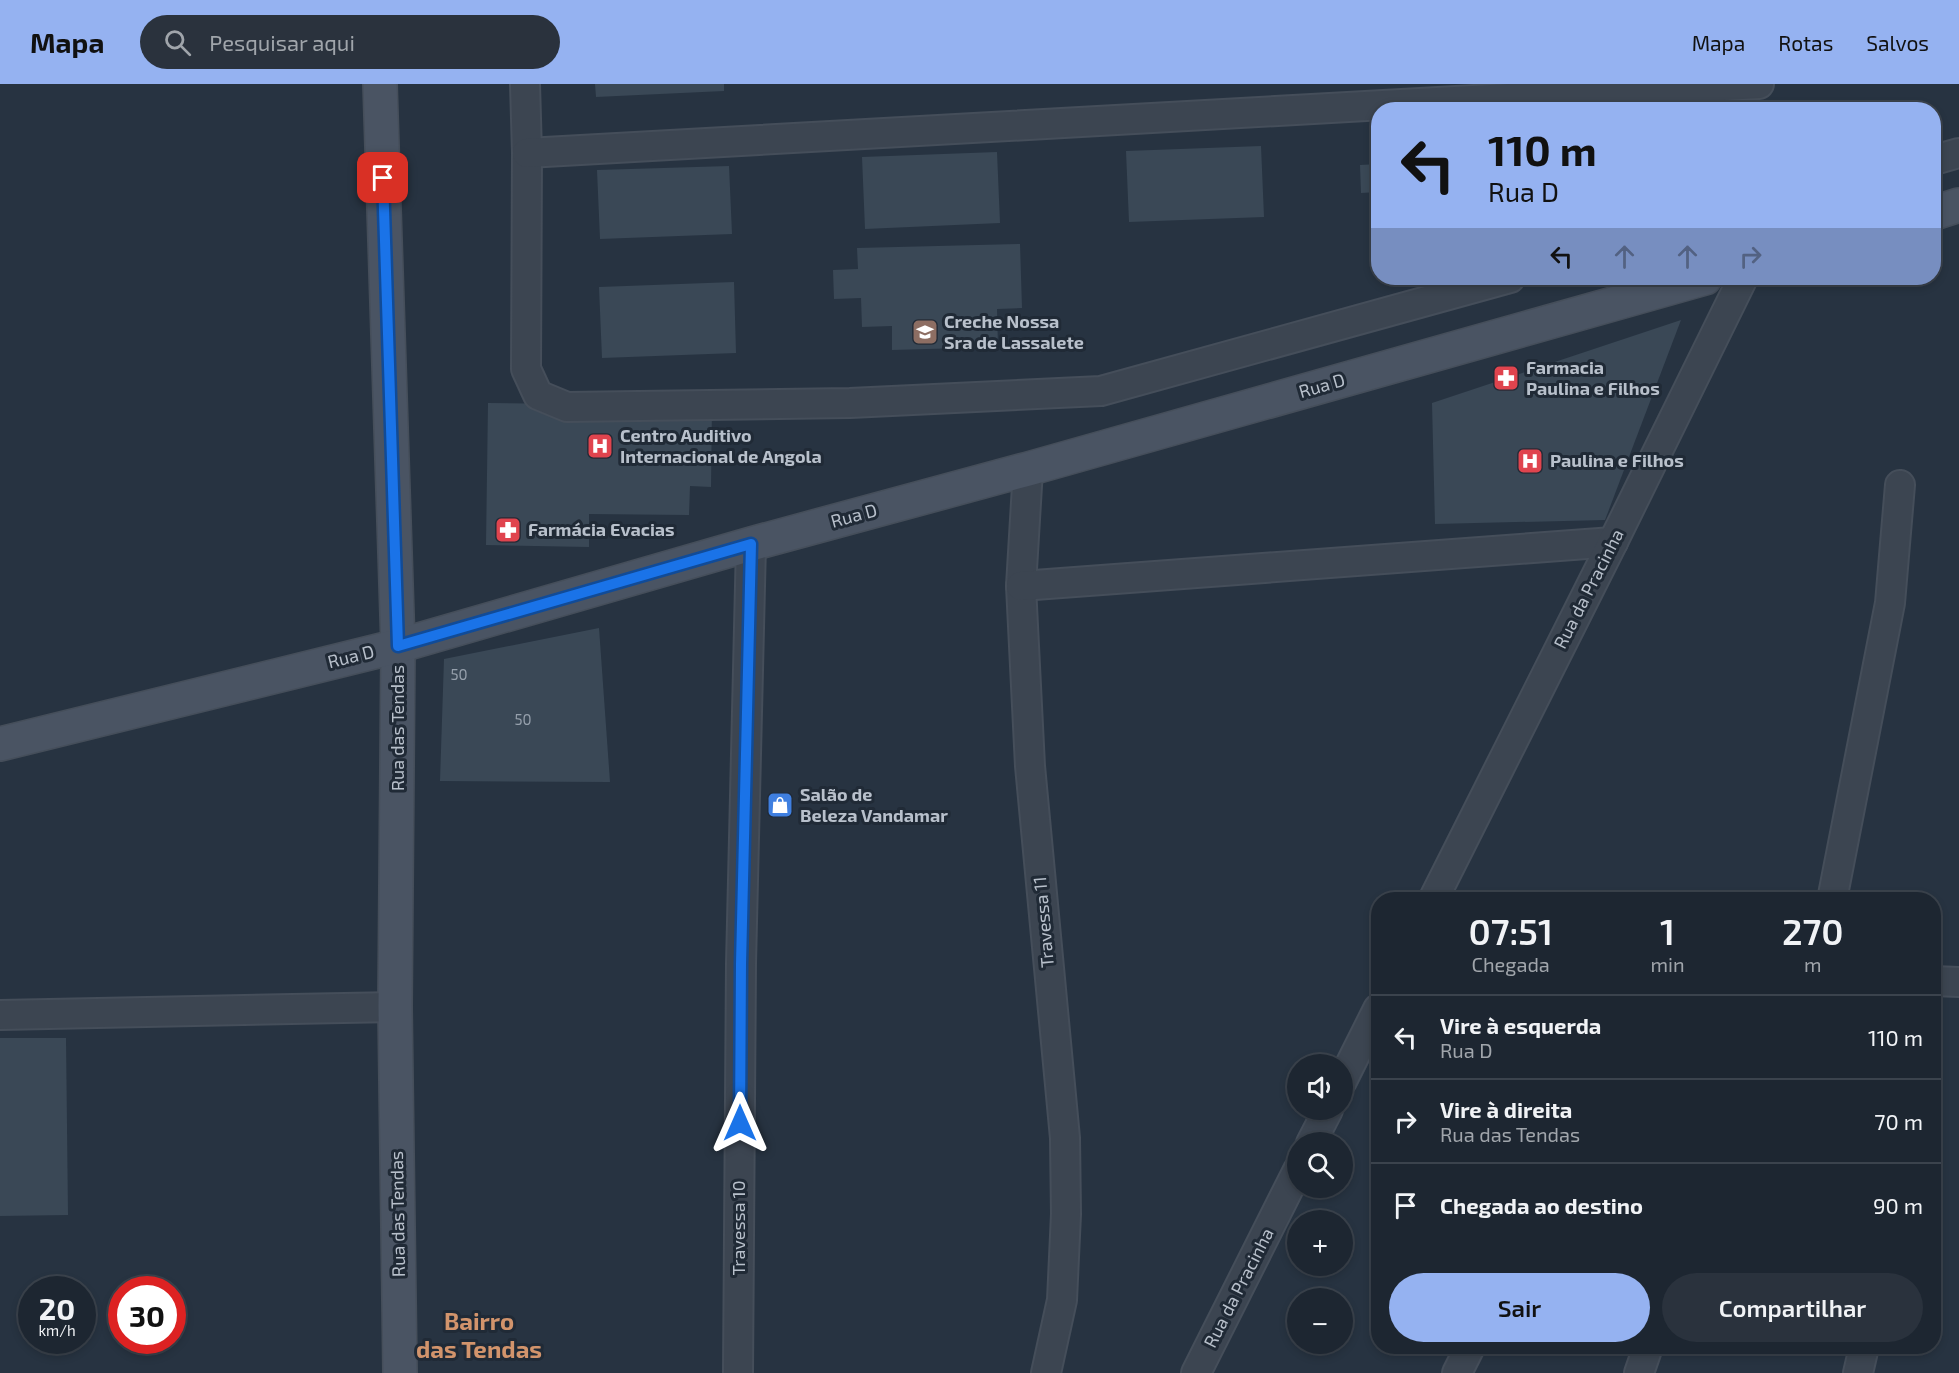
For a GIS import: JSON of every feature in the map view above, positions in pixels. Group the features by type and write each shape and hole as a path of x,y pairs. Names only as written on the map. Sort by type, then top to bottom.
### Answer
{"street":[{"name":"Rua das Tendas","path":"380,84 398,646 395,1007 400,1373"},
{"path":"525,84 526,369 538,394 567,407 850,404 1101,391 1485,285"},
{"path":"1435,102 1759,84"},
{"path":"527,153 1371,106"},
{"path":"1941,158 1959,153"},
{"path":"1941,211 1959,205"},
{"name":"Rua D","path":"0,744 398,646 751,544 1028,469 1680,285"},
{"name":"Rua da Pracinha","path":"1442,892 1740,285"},
{"name":"Travessa 11","path":"1028,469 1022,586 1030,766 1065,1138 1066,1215 1062,1300 1047,1373"},
{"path":"1834,892 1890,603 1900,485"},
{"path":"1022,586 1613,542"},
{"name":"Travessa 10","path":"738,1373 741,964 751,544"},
{"path":"1941,981 1959,982"},
{"path":"0,1015 395,1007"},
{"path":"1353,1059 1371,1023"},
{"name":"Rua da Pracinha","path":"1196,1373 1287,1192"},
{"path":"1457,1373 1466,1354"},
{"path":"1639,1373 1646,1354"},
{"path":"1858,1373 1862,1354"}],"building":[{"path":"595,84 724,84 724,91 596,97"},
{"path":"1261,146 1264,217 1129,222 1126,151"},
{"path":"997,152 1000,223 865,229 862,157"},
{"path":"1371,164 1371,192 1361,193 1360,165"},
{"path":"729,166 732,234 600,239 597,170"},
{"name":"Creche Nossa Sra de Lassalete","path":"1020,244 1022,308 997,309 998,347 892,350 892,326 862,327 861,298 834,299 833,270 858,269 857,248"},
{"path":"734,282 736,353 602,358 599,287"},
{"name":"Paulina e Filhos","path":"1681,320 1605,520 1435,524 1432,403"},
{"name":"Centro Auditivo Internacional de Angola","path":"488,403 712,406 711,487 690,486 689,515 589,514 589,547 486,545"},
{"path":"599,628 610,782 440,781 444,659"},
{"path":"0,1038 66,1038 68,1215 0,1216"}],"place":[{"name":"Creche Nossa Sra de Lassalete","path":"925,332"},
{"name":"Farmacia Paulina e Filhos","path":"1506,378"},
{"name":"Centro Auditivo Internacional de Angola","path":"600,446"},
{"name":"Paulina e Filhos","path":"1530,461"},
{"name":"Farmácia Evacias","path":"508,530"},
{"name":"Salão de Beleza Vandamar","path":"780,805"}],"district":[{"name":"Bairro das Tendas","path":"479,1336"}],"route":[{"path":"383,178 398,646 751,544 741,964 740,1123"}]}
